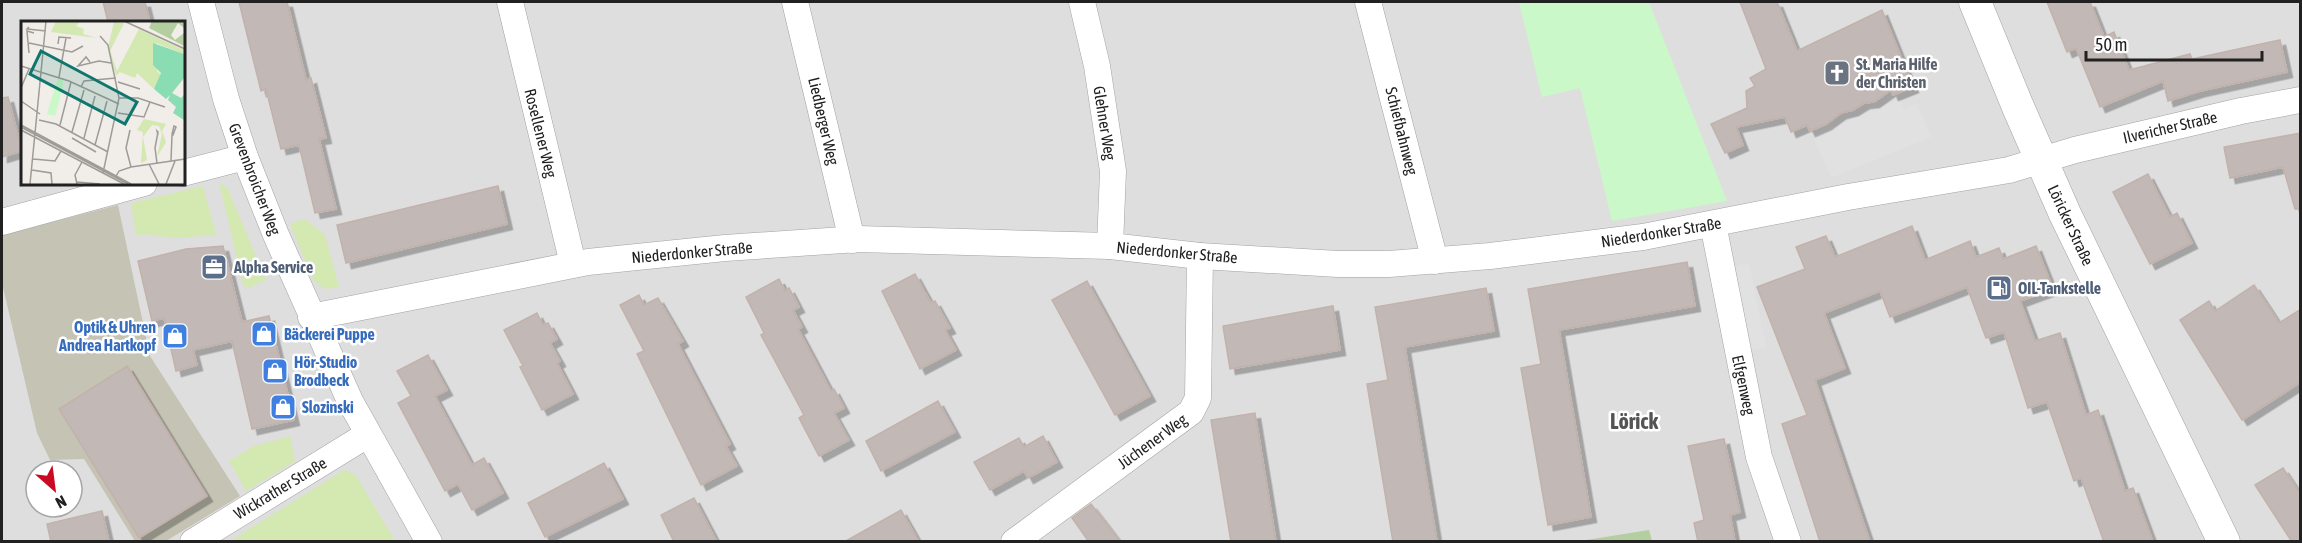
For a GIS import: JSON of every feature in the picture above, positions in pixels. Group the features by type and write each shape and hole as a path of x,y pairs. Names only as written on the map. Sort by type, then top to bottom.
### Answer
{"street":[{"name":"Grevenbroicher Weg","path":"201,2 226,99 245,157 311,317 367,435 429,542"},
{"name":"Rosellener Weg","path":"510,2 573,264"},
{"name":"Liedberger Weg","path":"795,2 852,240"},
{"name":"Glehner Weg","path":"1082,2 1097,66 1113,171 1110,246"},
{"name":"Schiefbahnweg","path":"1368,2 1435,261"},
{"name":"Löricker Straße","path":"1975,2 2041,160 2224,542"},
{"name":"Ilvericher Straße","path":"2041,160 2241,111 2301,100"},
{"path":"184,173 245,157"},
{"name":"Niederdonker Straße","path":"311,317 573,264 724,248 852,240 1110,246 1200,256 1338,264 1435,261 1631,238 1848,197 2009,170 2041,160"},
{"path":"2,222 140,184"},
{"name":"Elfgenweg","path":"1713,224 1759,457 1788,542"},
{"name":"Jüchener Weg","path":"1014,542 1191,412 1198,398 1200,256"},
{"name":"Wickrather Straße","path":"193,542 367,435"}],"shaded area":[{"path":"2,2 1961,2 2032,179 2206,541 2,541"},
{"path":"1987,2 2300,2 2300,541 2236,541 2057,175"},
{"path":"1900,99 1904,110 1917,104 1931,137 1831,178 1813,135"},
{"path":"118,205 150,356 240,496 166,541 135,541 84,459 50,459 37,433 2,283 2,235"},
{"path":"1749,264 1766,347 1746,351 1731,267"}],"green space":[{"path":"1519,2 1649,2 1727,201 1612,221 1580,88 1542,97"},
{"path":"219,182 228,189 266,280 248,288 243,285"},
{"path":"203,186 216,235 175,238 144,234 136,236 131,203"},
{"path":"305,219 325,235 339,287 324,289 313,280 290,224"},
{"path":"290,436 295,461 246,491 229,461 254,446"},
{"path":"344,470 355,474 395,541 230,541"},
{"path":"1649,530 1652,541 1580,541"}],"building":[{"path":"103,2 145,2 150,21 108,21"},
{"path":"239,2 287,2 306,80 311,78 326,138 319,139 336,209 315,213 299,145 281,149 266,89 261,91"},
{"name":"St. Maria Hilfe der Christen","path":"1740,2 1777,2 1797,51 1882,10 1913,87 1893,95 1891,90 1874,102 1864,103 1853,110 1841,113 1826,124 1810,131 1807,125 1791,132 1785,117 1736,127 1743,145 1725,153 1711,124 1747,108 1746,91 1755,86 1750,78 1766,69"},
{"path":"2047,2 2090,2 2104,37 2114,32 2129,70 2190,54 2192,59 2280,40 2287,72 2200,91 2168,101 2163,81 2100,107 2076,48 2067,52"},
{"path":"8,97 21,151 2,157 2,98"},
{"path":"2301,133 2301,209 2295,209 2283,167 2230,178 2224,147"},
{"path":"2148,174 2170,217 2177,213 2192,243 2150,264 2113,192"},
{"path":"498,186 507,224 346,263 337,225"},
{"path":"1912,226 1925,260 1970,241 1976,257 1999,248 2003,259 2036,246 2053,289 2020,301 2035,341 2060,333 2086,415 2098,410 2125,491 2133,488 2153,542 2104,542 2081,478 2074,481 2047,402 2028,408 2004,332 1986,338 1967,287 1890,317 1880,291 1824,313 1845,368 1815,380 1870,542 1820,542 1782,424 1807,415 1757,287 1805,269 1796,247 1826,236 1835,257"},
{"path":"223,246 242,322 269,316 294,420 252,429 232,341 193,350 197,365 176,371 164,318 152,321 138,261 186,249"},
{"path":"1687,262 1695,306 1559,330 1591,517 1548,525 1521,368 1541,364 1528,289"},
{"path":"915,274 931,303 935,301 950,328 945,330 956,350 920,369 882,291"},
{"path":"779,279 785,291 789,288 799,307 793,310 802,327 798,329 831,391 834,389 844,408 834,413 849,440 819,456 799,418 804,415 761,335 764,333 746,297"},
{"path":"1087,281 1150,396 1115,415 1052,300"},
{"path":"2254,285 2279,323 2301,309 2301,382 2242,420 2180,320 2209,301 2215,311"},
{"path":"1486,288 1494,331 1405,347 1437,542 1393,542 1367,384 1388,380 1375,307"},
{"path":"639,295 644,305 658,298 683,341 678,344 730,444 726,446 737,466 701,485 637,354 644,351 620,305"},
{"path":"1333,306 1340,350 1230,369 1223,326"},
{"path":"537,313 543,325 548,323 557,339 550,343 560,361 557,363 573,394 542,410 504,330"},
{"path":"428,355 447,390 435,396 472,465 484,458 503,493 472,510 458,484 445,491 398,403 411,396 397,371"},
{"path":"127,366 207,496 139,538 59,409"},
{"path":"938,401 955,432 881,471 866,441"},
{"path":"1255,413 1276,542 1231,542 1211,420"},
{"path":"1043,436 1057,462 1028,478 1024,471 990,490 974,462 1019,438 1024,447"},
{"path":"1724,439 1740,512 1730,515 1735,542 1698,542 1694,523 1704,520 1688,446"},
{"path":"604,463 623,499 545,537 528,503"},
{"path":"2283,468 2301,495 2301,542 2292,542 2255,485"},
{"path":"694,498 717,542 674,542 661,515"},
{"path":"1091,504 1120,542 1089,542 1072,518"},
{"path":"901,510 919,542 844,542"},
{"path":"102,511 109,542 51,542 47,524 68,519 84,519 84,515"}],"place":[{"name":"St. Maria Hilfe der Christen","path":"1837,73"},
{"name":"Alpha Service","path":"214,267"},
{"name":"OIL-Tankstelle","path":"1999,288"},
{"name":"Bäckerei Puppe","path":"264,334"},
{"name":"Optik & Uhren Andrea Hartkopf","path":"175,336"},
{"name":"Hör-Studio Brodbeck","path":"275,371"},
{"name":"Slozinski","path":"283,407"}],"district":[{"name":"Lörick","path":"1634,421"}]}
